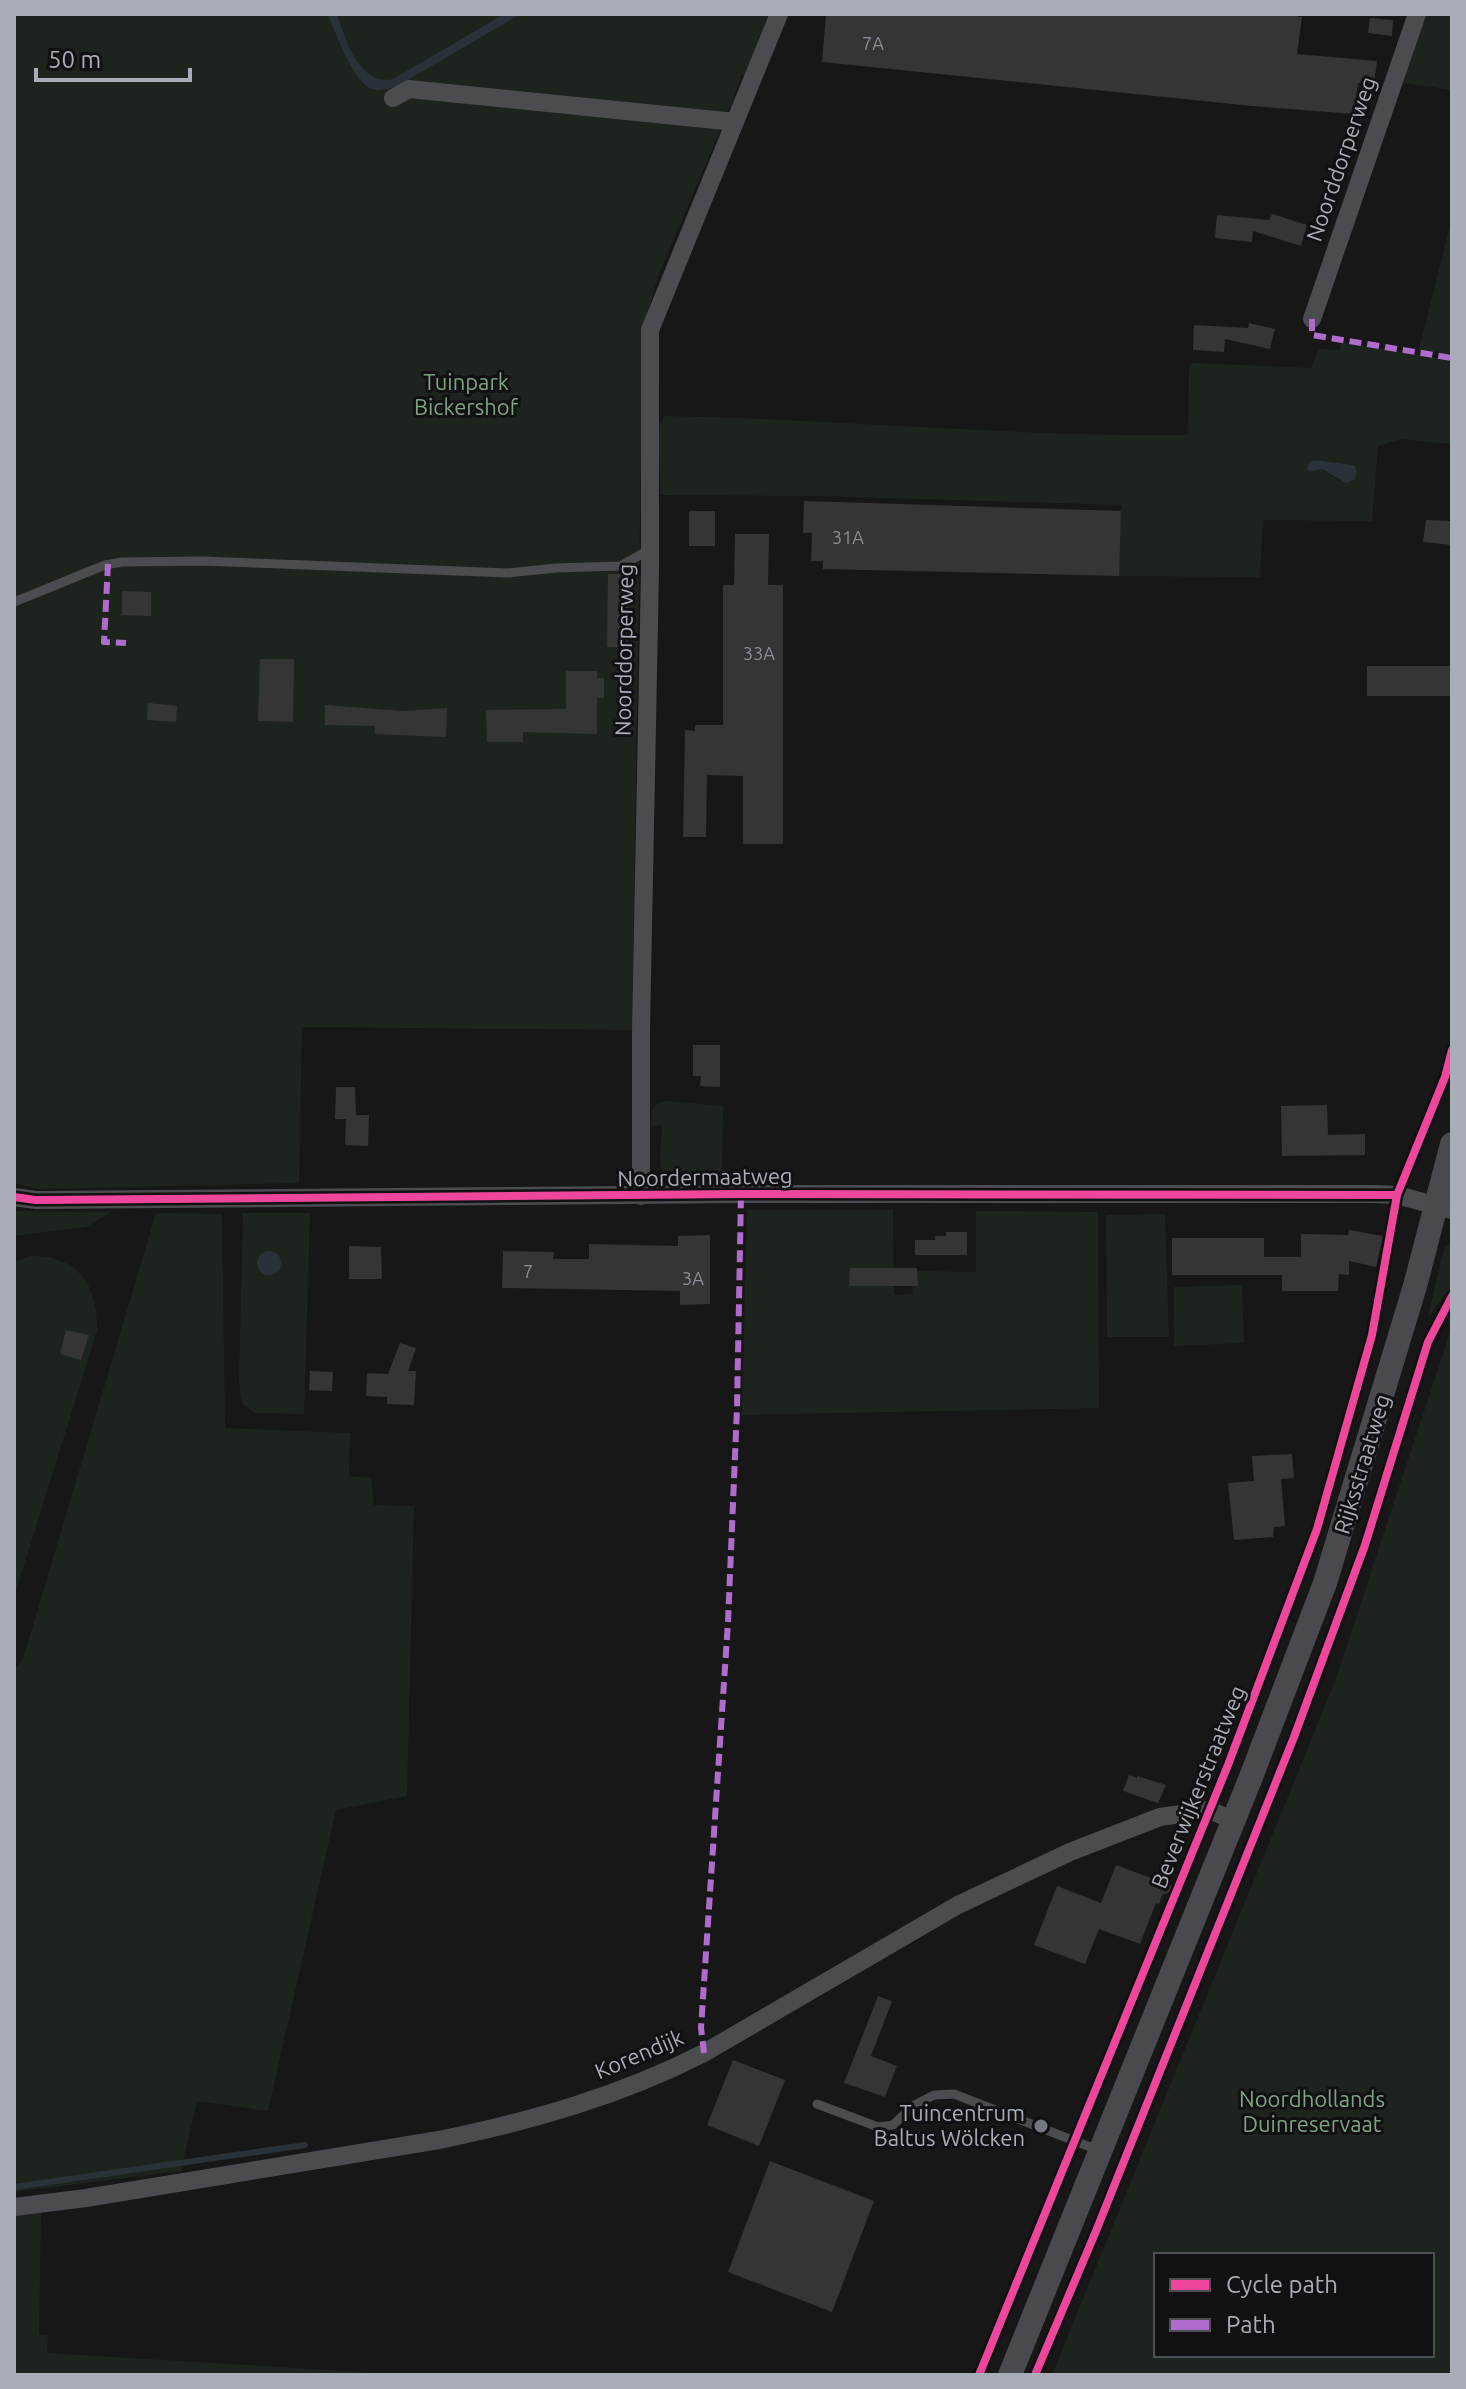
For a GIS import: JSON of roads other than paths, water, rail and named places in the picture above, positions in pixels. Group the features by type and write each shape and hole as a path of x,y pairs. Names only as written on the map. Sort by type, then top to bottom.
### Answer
{"main road":[{"name":"Rijksstraatweg","path":"1251,1777 1342,1534 1444,1207 1452,1144"},
{"name":"Beverwijkerstraatweg","path":"1010,2375 1251,1777"}],"street":[{"name":"Noorddorperweg","path":"641,1196 650,330 779,14"},
{"name":"Noorddorperweg","path":"1312,319 1417,14"},
{"path":"393,98 409,89 735,122"},
{"name":"Noordermaatweg","path":"14,1197 52,1200 1374,1194 1397,1195 1444,1207"},
{"name":"Korendijk","path":"14,2207 439,2140 491,2129 611,2095 704,2053 958,1905 1070,1852 1160,1817 1209,1810 1233,1820"}],"lane":[{"path":"14,602 105,565 122,562 202,561 508,573 621,566 650,549"},
{"path":"817,2104 878,2127 893,2125 913,2106 934,2095 954,2094 1101,2151"}],"waterway":[{"path":"14,2187 305,2145"}],"place":[{"name":"Tuincentrum Baltus Wölcken","path":"1041,2126"}],"park label":[{"name":"Tuinpark Bickershof","path":"466,394"},
{"name":"Noordhollands Duinreservaat","path":"1312,2112"}]}
